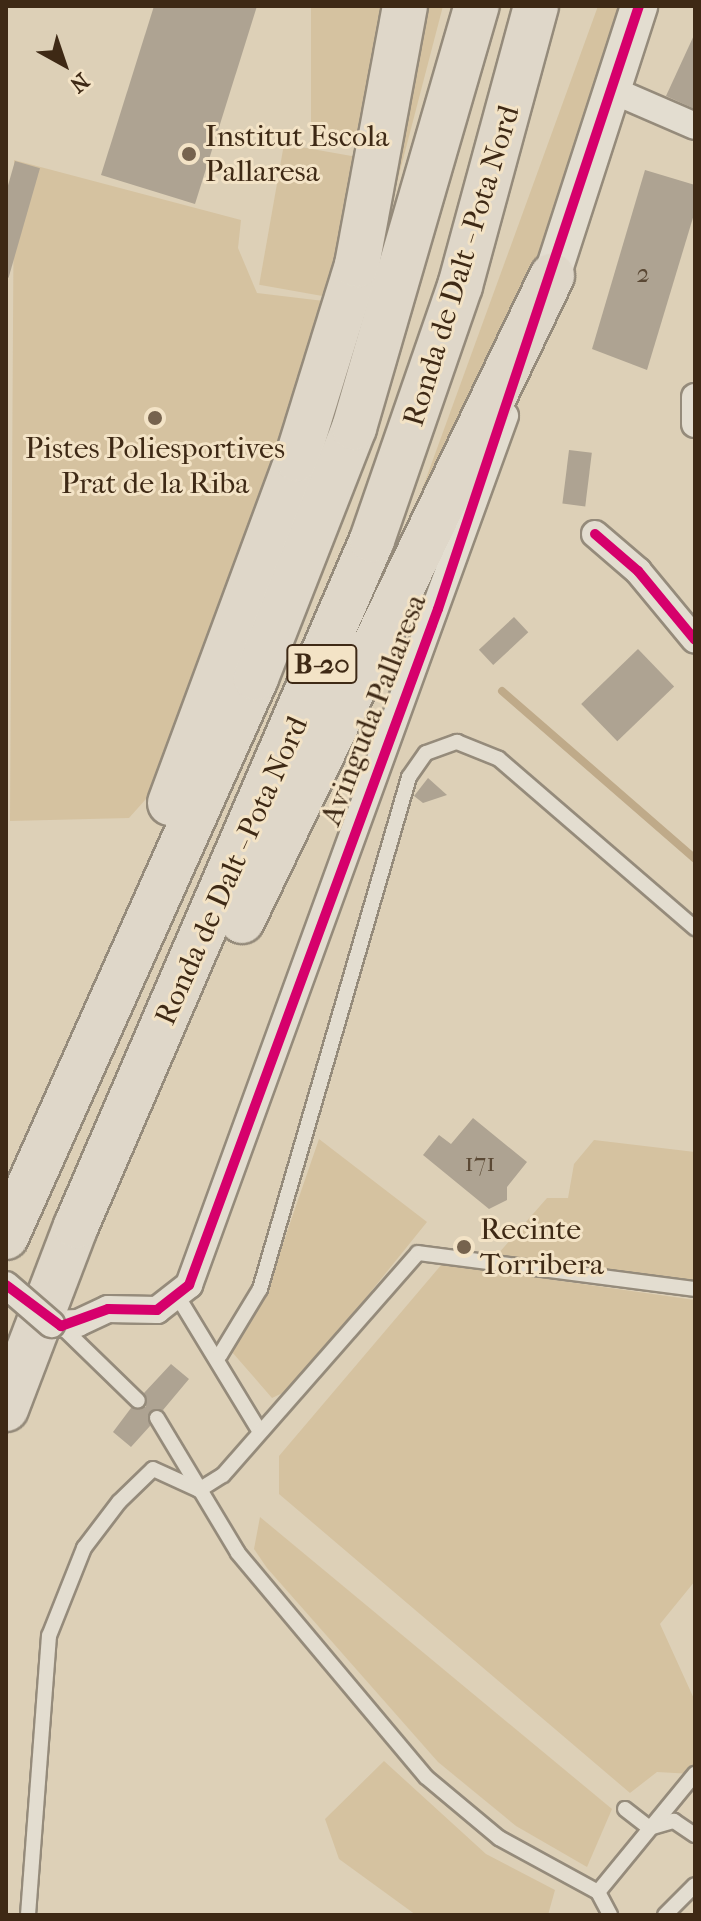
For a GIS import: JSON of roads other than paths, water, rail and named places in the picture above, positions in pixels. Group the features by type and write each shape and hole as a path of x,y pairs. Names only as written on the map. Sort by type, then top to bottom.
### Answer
{"highway":[{"path":"6,1235 98,971 229,653 297,459 360,251 405,6"},
{"name":"Ronda de Dalt - Pota Nord","path":"6,1235 256,678 348,443 426,198 477,6"},
{"name":"Ronda de Dalt - Pota Nord","path":"6,1409 53,1317 372,540 460,286 536,6"},
{"path":"53,1317 552,276"}],"street":[{"name":"Avinguda Pallaresa","path":"178,1297 199,1260 438,609 552,276 639,6"},
{"path":"612,90 695,126"},
{"path":"595,534 638,571 695,640"},
{"path":"6,1285 53,1317 108,1309 157,1310 178,1297"}],"lane":[{"path":"220,1355 260,1289 409,777 426,753 457,742 499,759 695,928"},
{"path":"199,1490 260,1432 418,1253 695,1289"},
{"path":"178,1297 220,1355 260,1432"},
{"path":"53,1317 138,1401"},
{"path":"157,1418 238,1553 426,1777 499,1838 598,1892 610,1915"},
{"path":"28,1915 55,1622 84,1548 153,1469 199,1490"},
{"path":"598,1892 695,1774"},
{"path":"625,1809 649,1828"},
{"path":"649,1828 674,1821 695,1835"},
{"path":"665,1915 695,1885"}],"waterway":[{"path":"502,691 695,859"}],"place":[{"name":"Institut Escola Pallaresa","path":"189,154"},
{"name":"Pistes Poliesportives Prat de la Riba","path":"155,418"},
{"name":"Recinte Torribera","path":"464,1247"}]}
